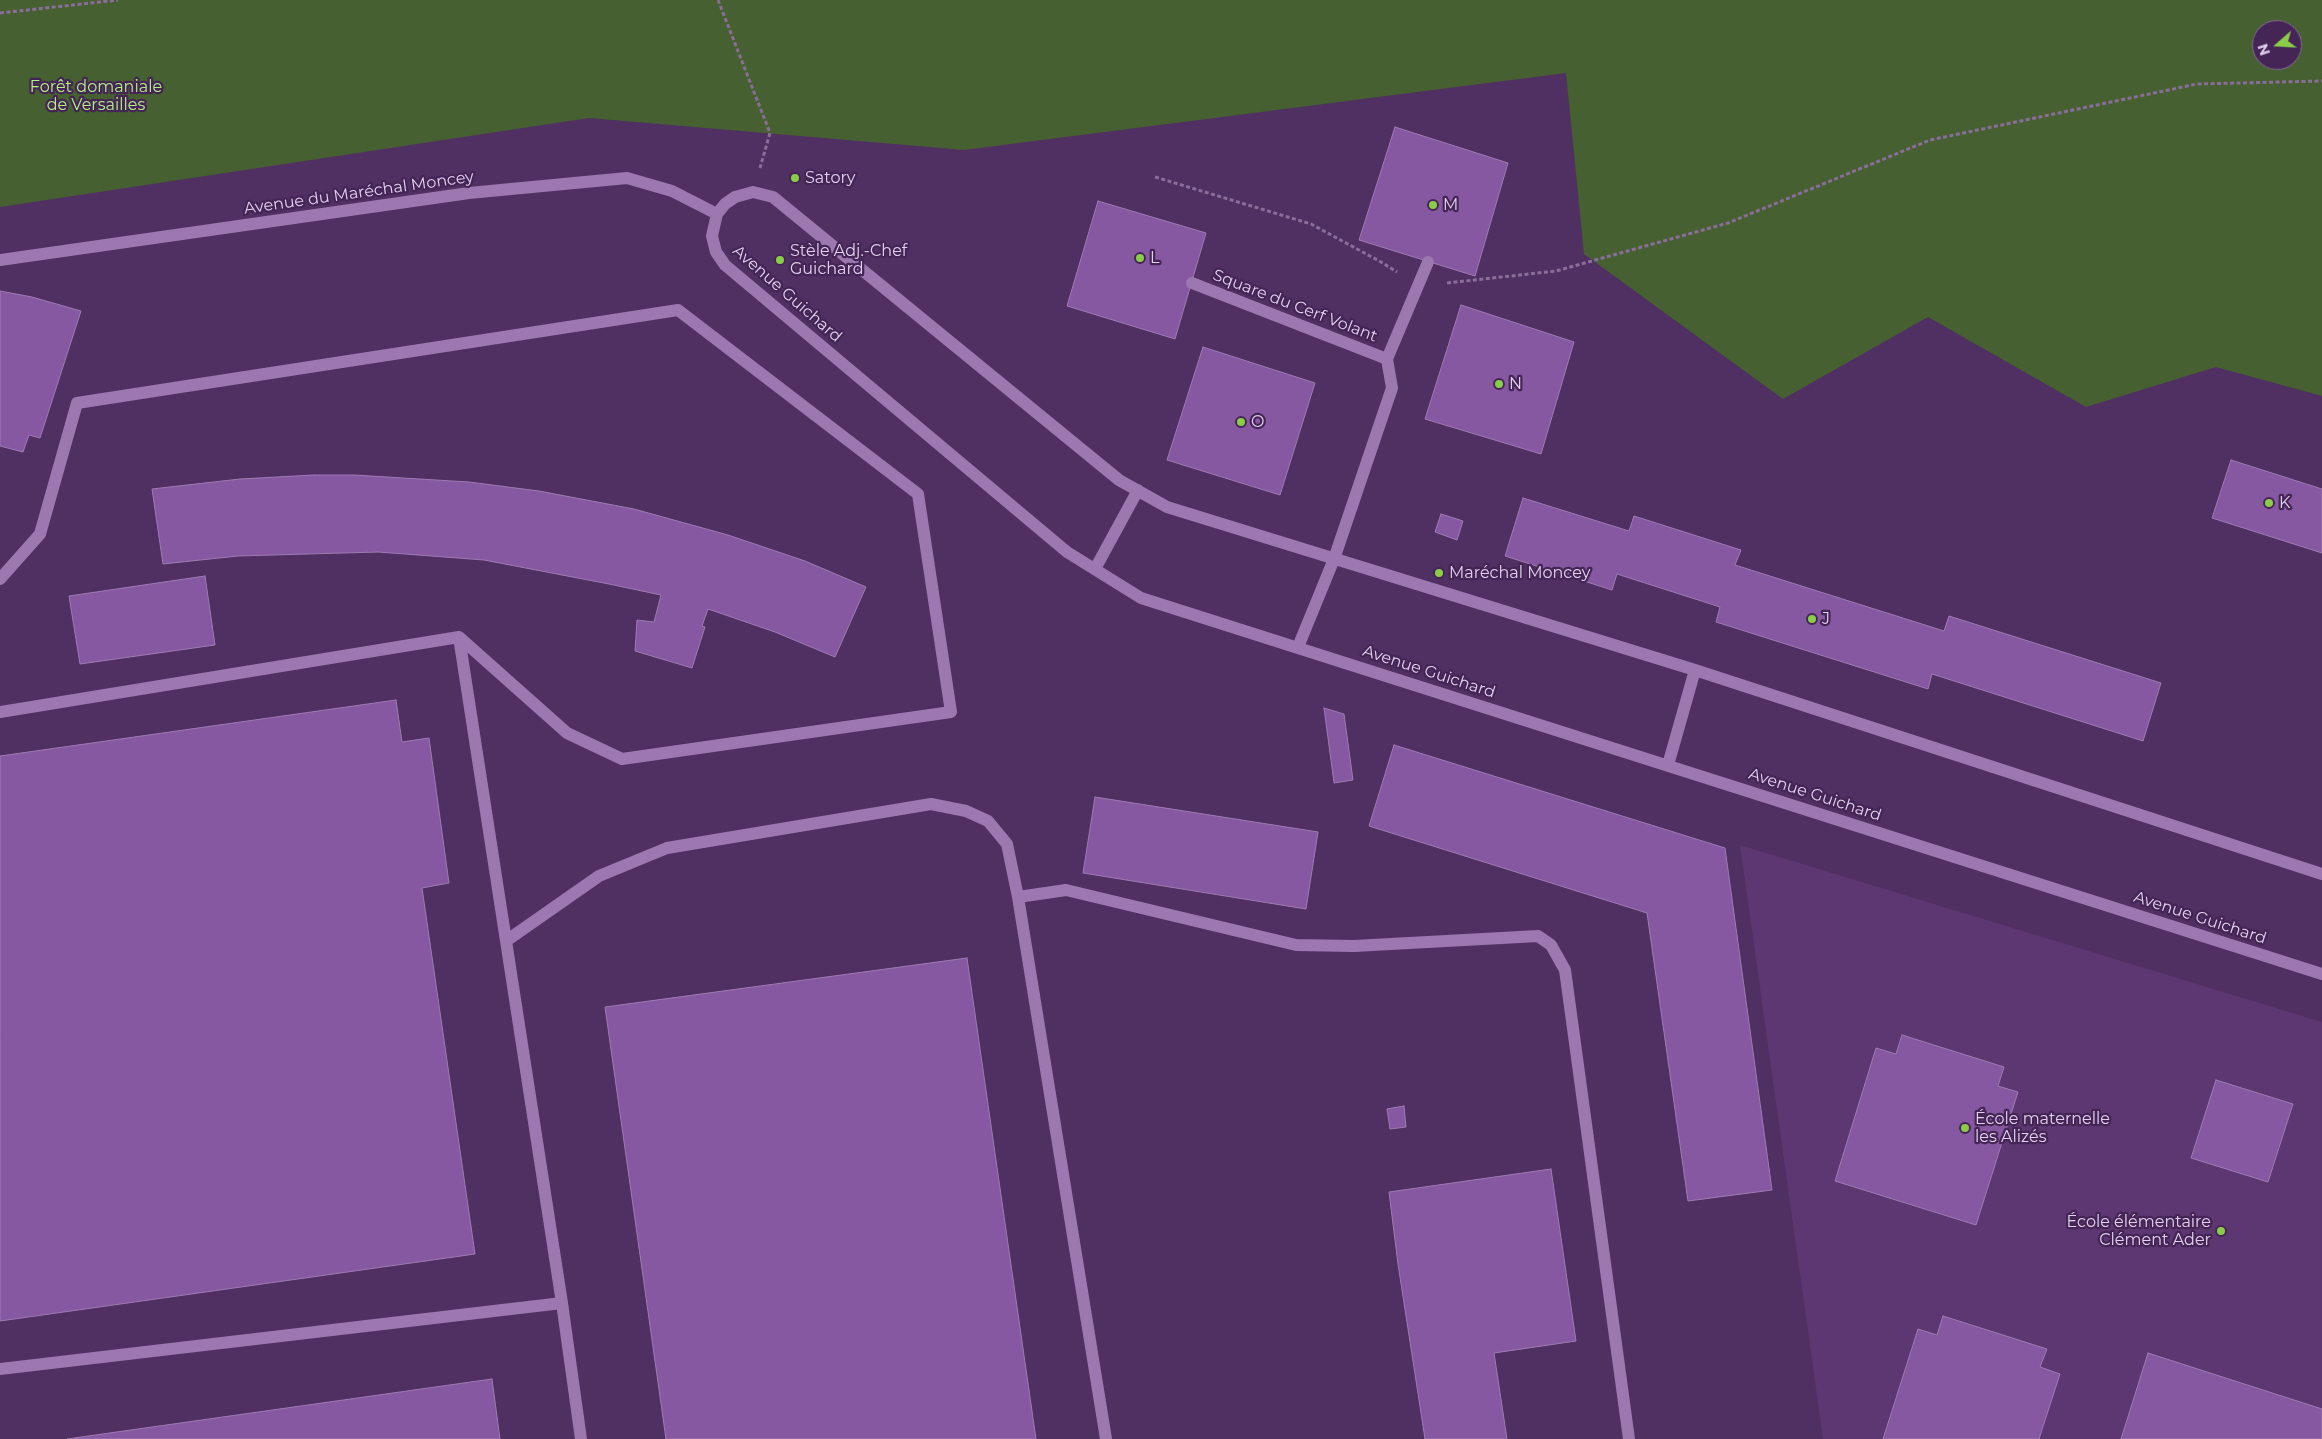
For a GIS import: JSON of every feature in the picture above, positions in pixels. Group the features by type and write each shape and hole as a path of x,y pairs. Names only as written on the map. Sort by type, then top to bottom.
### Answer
{"street":[{"name":"Avenue du Maréchal Moncey","path":"0,260 469,193 627,178 672,191 717,214"},
{"path":"717,214 725,204 735,197 753,192 773,197 1118,480 1167,507 1695,670 2322,874"},
{"name":"Avenue Guichard","path":"717,214 712,236 716,252 725,265 1068,552 1141,598 2322,974"},
{"name":"Square du Cerf Volant","path":"1334,559 1392,388 1387,359 1428,262"},
{"name":"Square du Cerf Volant","path":"1192,283 1387,359"},
{"path":"0,579 40,534 77,402 678,310 918,494 951,712 622,759 567,732 459,637"},
{"path":"1095,569 1138,490"},
{"path":"1298,647 1334,559"},
{"path":"0,712 459,637"},
{"path":"459,637 562,1304 581,1439"},
{"path":"1668,765 1695,670"},
{"path":"506,941 599,876 667,848 930,804 966,811 988,821 1006,844 1018,897 1106,1439"},
{"path":"1018,897 1066,890 1296,945 1354,946 1538,936 1551,945 1565,970 1629,1439"},
{"path":"0,1369 562,1304"}],"path":[{"path":"0,12 118,0"},
{"path":"718,0 770,133 753,192"},
{"path":"1155,177 1310,224 1381,262 1418,286 1556,271 1690,234 1728,223 1930,140 2197,84 2322,81"}],"shaded area":[{"name":"École maternelle les Alizés","path":"1740,845 2322,1022 2322,1439 1823,1439"}],"green space":[{"name":"Forêt domaniale de Versailles","path":"0,0 2322,0 2322,396 2216,367 2086,407 1928,317 1783,399 1584,254 1566,73 964,150 589,118 0,207"}],"building":[{"name":"M","path":"1395,127 1508,163 1475,276 1359,240"},
{"name":"L","path":"1098,201 1206,233 1175,339 1067,306"},
{"path":"0,291 32,297 81,311 40,438 29,435 23,452 0,446"},
{"name":"N","path":"1461,305 1574,342 1541,454 1425,419"},
{"name":"O","path":"1203,347 1315,383 1280,495 1167,460"},
{"name":"K","path":"2231,460 2322,489 2322,553 2212,518"},
{"path":"354,475 469,482 539,491 634,509 728,535 805,561 866,587 835,657 775,632 708,609 702,626 705,627 692,668 635,651 637,620 654,622 661,595 609,584 484,560 378,552 238,556 163,564 152,489 240,479"},
{"name":"J","path":"1523,498 1629,531 1634,516 1741,550 1735,565 1944,631 1949,616 2161,683 2143,741 1932,674 1928,689 1716,622 1720,607 1617,574 1612,590 1505,556"},
{"path":"1441,514 1463,521 1457,540 1435,532"},
{"path":"205,576 215,645 80,664 69,596"},
{"path":"396,700 402,742 429,738 449,883 422,888 475,1254 0,1321 0,756"},
{"path":"1324,708 1344,714 1353,780 1334,783"},
{"path":"1394,745 1725,848 1772,1190 1688,1201 1647,913 1369,826"},
{"path":"1095,797 1318,832 1306,909 1083,873"},
{"path":"967,958 1036,1439 666,1439 605,1007"},
{"path":"1902,1035 2004,1067 1998,1086 2018,1092 1976,1225 1835,1181 1876,1048 1896,1054"},
{"path":"2216,1080 2293,1104 2268,1182 2191,1158"},
{"path":"1404,1106 1406,1127 1390,1129 1387,1109"},
{"path":"1551,1169 1576,1341 1494,1353 1507,1439 1425,1439 1389,1192"},
{"path":"1943,1316 2047,1349 2040,1367 2060,1374 2039,1439 1883,1439 1918,1329 1937,1335"},
{"path":"2148,1353 2322,1409 2322,1439 2121,1439"},
{"path":"492,1379 500,1439 67,1439"}],"place":[{"name":"Satory","path":"795,178"},
{"name":"M","path":"1433,205"},
{"name":"L","path":"1140,258"},
{"name":"Stèle Adj.-Chef Guichard","path":"780,260"},
{"name":"N","path":"1499,384"},
{"name":"O","path":"1241,422"},
{"name":"K","path":"2269,503"},
{"name":"Maréchal Moncey","path":"1439,573"},
{"name":"J","path":"1812,619"},
{"name":"École maternelle les Alizés","path":"1965,1128"},
{"name":"École élémentaire Clément Ader","path":"2221,1231"}]}
